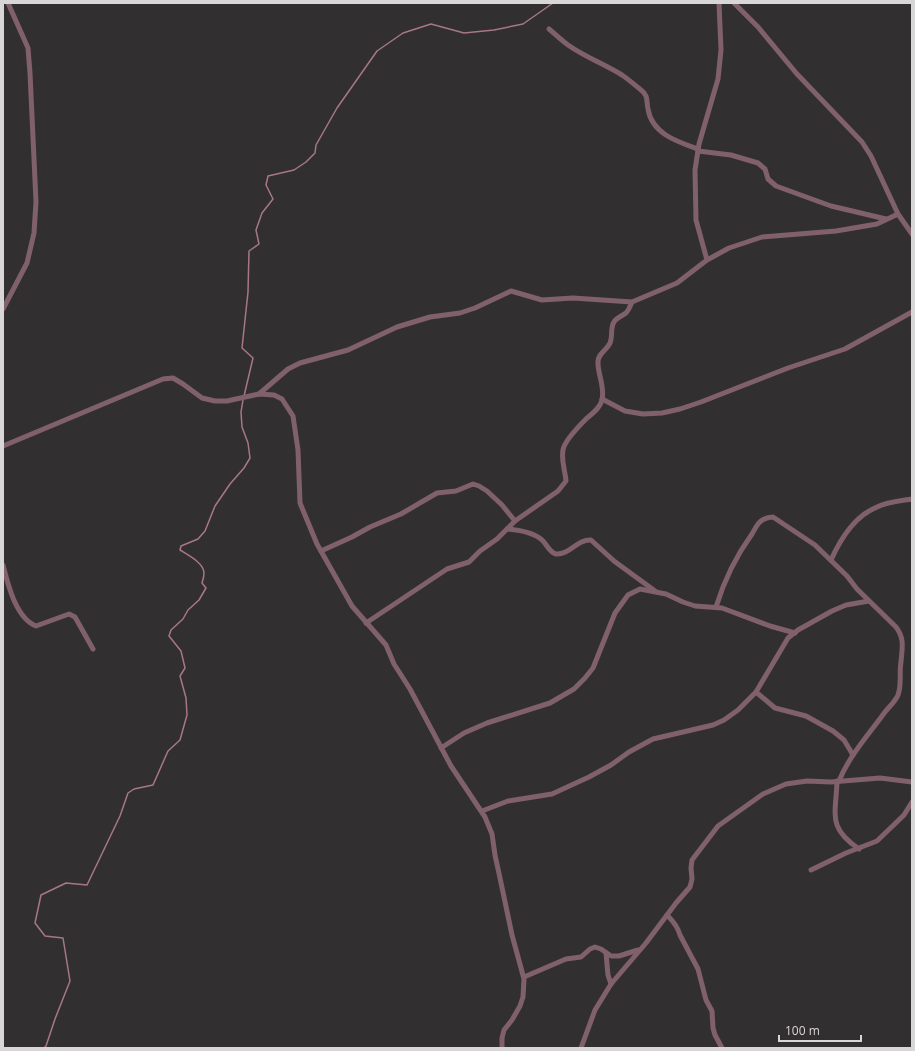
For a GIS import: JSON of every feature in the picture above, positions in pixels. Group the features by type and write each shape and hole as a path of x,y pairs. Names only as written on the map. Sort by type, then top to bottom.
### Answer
{"street":[{"path":"3,309 27,263 34,233 36,202 28,48 8,3"},
{"path":"707,260 696,220 695,170 698,150 718,79 721,50 720,3"},
{"path":"734,3 758,27 798,74 862,142 871,156 898,214 912,234"},
{"path":"549,29 568,45 622,75 643,91 648,100 648,109 652,120 665,135 698,150 731,155 758,163 765,170 768,179 776,186 831,206 886,219"},
{"path":"259,394 288,369 300,363 348,350 397,327 430,317 460,313 475,308 511,291 542,300 573,298 632,302 676,282 707,260 729,248 762,237 836,231 877,224 898,214"},
{"path":"366,623 447,569 469,562 480,551 497,539 515,521 558,491 566,481 563,463 563,449 568,440 587,418 593,414 602,399 602,388 597,362 599,357 610,344 613,323 627,312 632,302"},
{"path":"602,399 625,412 643,414 662,413 680,409 788,368 845,349 912,312"},
{"path":"3,446 163,379 173,378 202,398 215,401 227,401 259,394 274,395 282,399 293,416 298,450 300,503 321,551 352,606 386,646 394,664 410,689 451,766 482,811 492,834 512,935 524,977 523,997 512,1020 504,1030 502,1048"},
{"path":"321,551 370,527 401,514 437,493 456,491 473,484 487,491 502,505 515,521"},
{"path":"831,560 843,536 857,521 874,508 893,502 912,499"},
{"path":"716,607 720,594 736,560 758,523 767,517 773,517 815,545 901,634 902,647 900,688 897,697 853,755 838,781 835,819 843,836 859,849"},
{"path":"507,529 534,535 542,539 552,552 557,554 568,551 582,541 590,540 614,562 658,592"},
{"path":"3,565 18,608 29,623 36,626 72,614 93,649"},
{"path":"441,748 464,733 487,723 550,703 574,689 592,668 615,613 628,595 640,590 666,594 695,606 722,608 795,633"},
{"path":"482,811 508,801 552,794 589,777 653,739 724,720 738,710 756,692 788,638 808,624 832,611 846,605 869,601"},
{"path":"756,692 775,708 806,716 833,731 844,740 853,755"},
{"path":"581,1048 595,1010 612,984 690,887 692,879 692,860 718,826 763,794 786,784 807,781 838,781 880,778 912,782"},
{"path":"812,870 846,853 877,841 904,815 912,802"},
{"path":"667,915 672,919 679,930 680,935 698,969 706,1000 712,1011 715,1035 722,1048"},
{"path":"524,977 566,960 581,957 590,949 595,947 602,949 611,956 619,956 640,950"},
{"path":"606,953 607,968 612,984"}],"waterway":[{"path":"244,396 253,358 242,348 248,292 249,251 259,244 256,230 262,213 273,199 266,185 268,176 294,170 306,162 315,153 316,145 337,108 377,51 403,33 431,24 464,33 494,30 523,24 553,3"},
{"path":"44,1048 70,981 63,938 45,936 35,923 41,895 66,883 87,885 120,816 128,793 134,789 153,785 168,751 180,740 187,715 186,698 180,676 185,668 181,651 169,636 171,630 183,619 188,610 199,600 206,588 202,583 204,573 199,563 180,550 181,546 198,539 205,531 215,506 250,458 248,443 242,427 241,412 243,400"}]}
